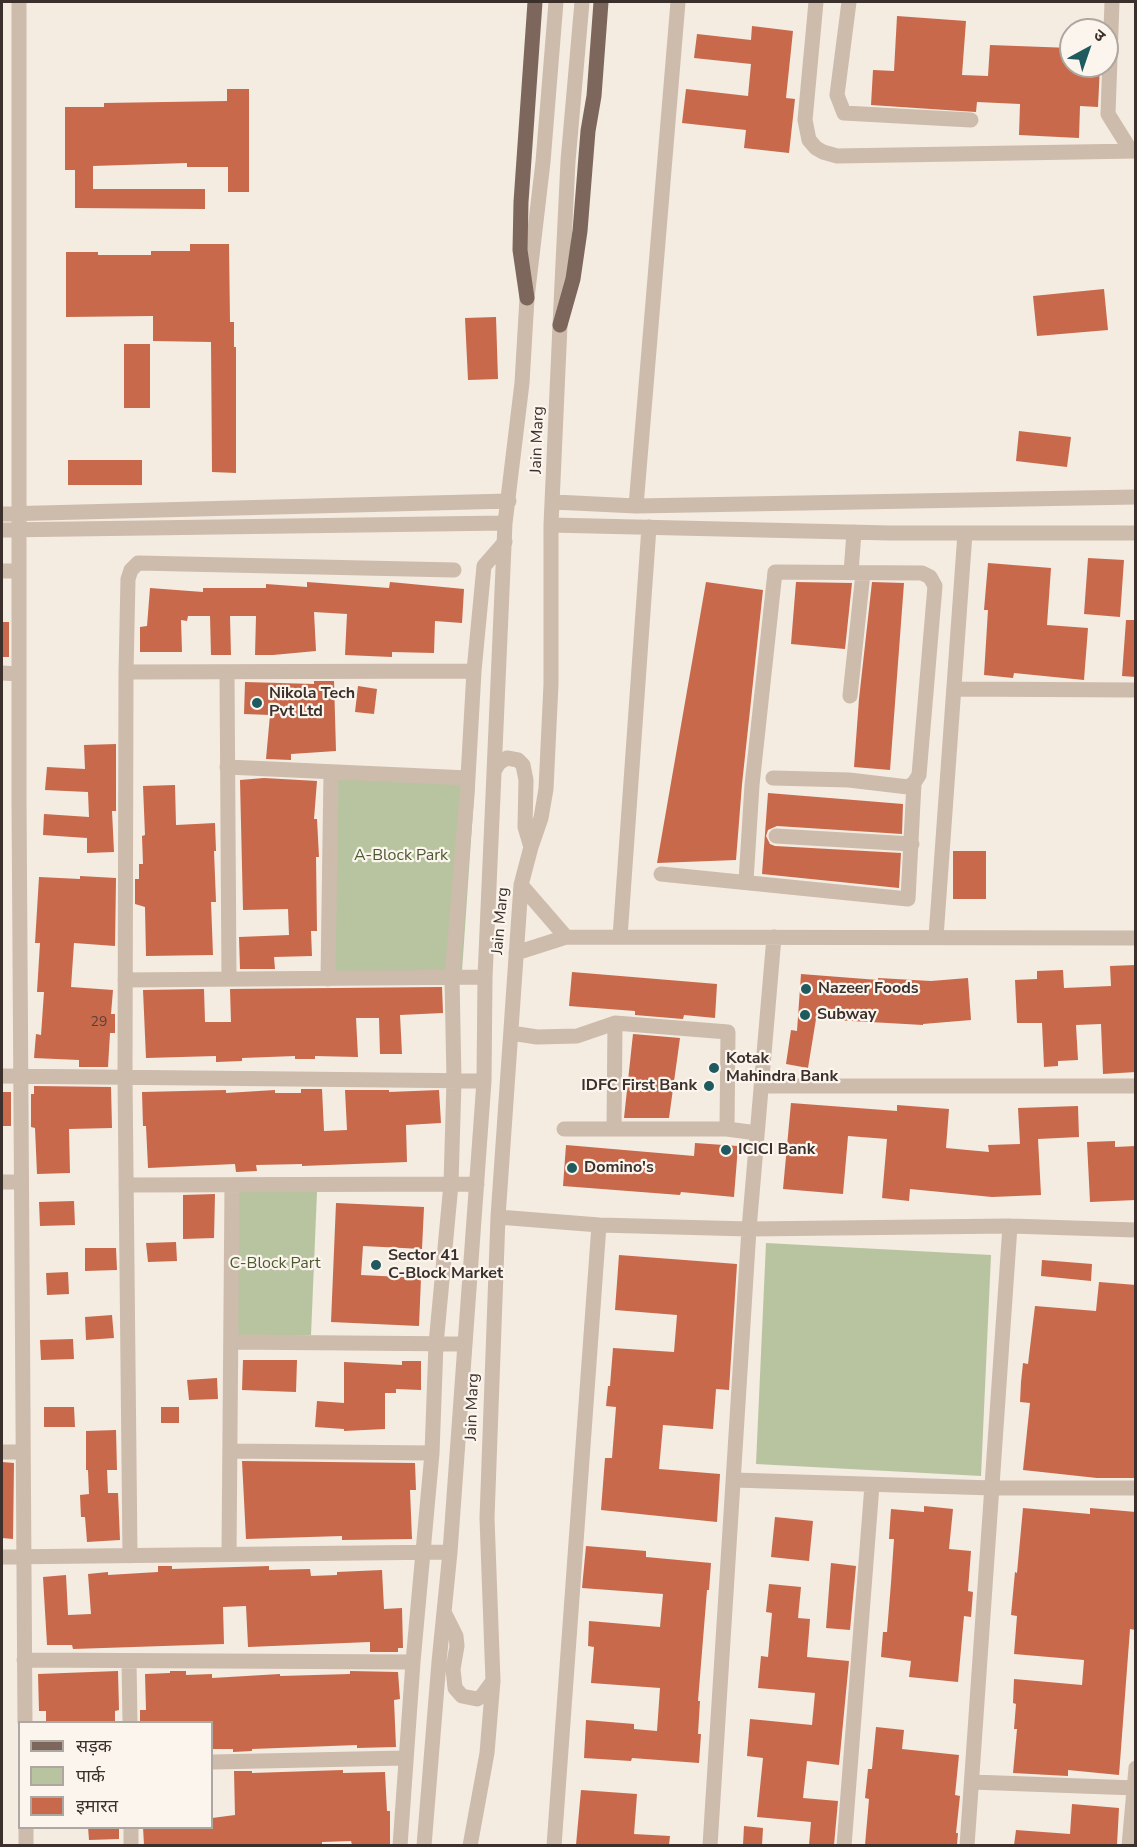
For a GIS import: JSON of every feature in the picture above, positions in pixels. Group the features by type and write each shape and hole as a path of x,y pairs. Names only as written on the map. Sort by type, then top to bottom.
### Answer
{"main road":[{"path":"527,298 520,250 521,202 535,2"},
{"path":"560,326 573,279 580,231 601,2"}],"street":[{"path":"19,2 18,514 25,1721"},
{"name":"Jain Marg","path":"424,1845 450,1552 484,1081 485,977 506,523 522,383 527,298 542,173 556,2"},
{"name":"Jain Marg","path":"470,1845 487,1753 493,1681 487,1518 498,1217 521,885 531,847 542,818 546,789 551,684 551,525 554,502 560,326 568,161 582,2"},
{"path":"636,506 678,2"},
{"path":"816,2 806,120 809,140 823,152 837,156 1133,151"},
{"path":"849,2 837,95 844,113 971,120"},
{"path":"1112,2 1108,114 1133,151"},
{"path":"554,502 636,506 1136,497"},
{"path":"2,514 509,501"},
{"path":"2,530 506,523"},
{"path":"551,525 854,532 1136,533"},
{"path":"620,937 649,527"},
{"path":"850,696 857,573 854,532"},
{"path":"936,937 965,533"},
{"path":"400,1845 405,1758 432,1453 436,1344 451,1184 454,1081 452,977 474,671 484,567 505,542"},
{"path":"130,1556 125,1077 128,579 131,570 138,563 454,570"},
{"path":"2,571 19,571"},
{"path":"662,874 908,899 915,783 919,776 935,586 930,577 922,573 775,572 752,785 746,881"},
{"path":"126,672 474,671"},
{"path":"227,672 229,979"},
{"path":"2,674 19,674"},
{"path":"955,689 1136,690"},
{"path":"494,771 499,763 507,758 518,760 523,765 526,780 525,826 531,847"},
{"path":"227,767 468,778"},
{"path":"328,979 331,772"},
{"path":"773,778 849,780 908,787 915,783"},
{"path":"776,836 912,844"},
{"path":"521,885 566,937"},
{"path":"516,953 566,937 1136,938"},
{"path":"710,1845 749,1229 774,937"},
{"path":"125,980 485,977"},
{"path":"511,1034 537,1037 577,1035 615,1023 728,1032 727,1129"},
{"path":"614,1129 615,1023"},
{"path":"2,1076 484,1081"},
{"path":"762,1086 1136,1086"},
{"path":"564,1129 727,1129 757,1133"},
{"path":"2,1182 21,1182"},
{"path":"126,1185 477,1184"},
{"path":"229,1554 232,1185"},
{"path":"498,1217 599,1225 749,1229 1010,1226 1136,1230"},
{"path":"554,1845 599,1225"},
{"path":"968,1845 1010,1226"},
{"path":"231,1342 465,1344"},
{"path":"230,1451 432,1453"},
{"path":"2,1452 23,1452"},
{"path":"734,1480 993,1488 1136,1488"},
{"path":"844,1845 872,1485"},
{"path":"2,1557 450,1552"},
{"path":"444,1612 456,1636 457,1646 453,1669 455,1688 462,1696 477,1699 493,1681"},
{"path":"24,1660 413,1662"},
{"path":"129,1661 130,1721"},
{"path":"213,1762 405,1758"},
{"path":"1129,1845 1136,1768"},
{"path":"972,1782 1135,1788"},
{"path":"26,1829 26,1845"},
{"path":"131,1829 131,1845"}],"green space":[{"name":"A-Block Park","path":"335,777 475,782 462,971 331,974"},
{"name":"C-Block Part","path":"239,1192 317,1192 311,1335 235,1338"},
{"path":"766,1243 991,1255 981,1476 756,1464"}],"building":[{"path":"897,16 966,21 962,75 988,76 990,45 1059,48 1059,78 1099,78 1098,107 1080,106 1079,138 1019,135 1020,104 977,102 976,112 871,105 873,70 894,71"},
{"path":"752,26 793,31 786,98 795,99 789,153 744,148 746,130 682,123 686,89 748,96 751,64 694,58 697,34 751,40"},
{"path":"227,89 249,89 249,192 228,192 228,167 187,167 187,163 93,166 93,189 205,189 205,209 75,208 75,170 65,170 65,107 104,107 104,103 227,101"},
{"path":"190,244 229,244 230,322 234,322 234,347 236,347 236,473 212,472 211,342 153,341 153,316 66,317 66,252 98,252 98,255 151,255 151,251 190,251"},
{"path":"1104,289 1108,330 1037,336 1033,296"},
{"path":"496,317 498,379 468,380 465,318"},
{"path":"124,344 150,344 150,408 124,408"},
{"path":"1019,431 1071,437 1067,467 1016,461"},
{"path":"68,460 142,460 142,485 68,485"},
{"path":"1088,558 1124,560 1120,617 1084,614"},
{"path":"988,563 1051,568 1047,625 1088,628 1084,680 1014,673 1013,678 984,675 988,610 984,610"},
{"path":"307,582 389,588 390,582 464,589 462,623 435,621 434,653 392,652 392,657 345,655 347,614 314,612 316,651 255,655 256,616 230,616 231,655 211,655 210,616 188,616 187,621 181,620 182,652 140,652 140,627 147,626 150,588 203,592 203,588 266,588 266,584 307,587"},
{"path":"706,582 763,590 736,860 657,863"},
{"path":"796,582 852,583 845,649 791,644"},
{"path":"872,582 904,583 890,770 854,767"},
{"path":"1126,620 1136,620 1136,677 1122,676"},
{"path":"2,622 9,622 9,657 2,657"},
{"path":"314,681 334,681 336,751 291,754 291,760 266,759 270,715 244,714 245,682 314,684"},
{"path":"358,686 377,689 374,714 355,712"},
{"path":"116,744 116,811 112,811 114,852 87,853 87,838 43,835 44,814 89,817 88,792 45,790 47,767 85,769 84,745"},
{"path":"264,778 317,781 314,819 317,819 319,857 316,857 317,931 311,931 312,956 274,957 275,969 240,969 239,937 289,935 288,909 243,910 240,780"},
{"path":"175,785 176,825 215,823 216,902 211,902 213,955 146,956 145,907 135,904 135,879 139,879 139,864 143,864 142,836 145,835 143,786"},
{"path":"768,793 903,804 902,834 777,826 768,830 766,836 770,844 775,846 901,853 899,888 762,874"},
{"path":"953,851 986,851 986,899 953,899"},
{"path":"80,876 116,878 115,946 74,943 71,987 113,990 111,1014 115,1014 115,1033 110,1033 108,1067 79,1067 79,1060 34,1058 36,1034 41,1035 44,992 37,992 40,943 35,943 39,877 80,879"},
{"path":"1136,965 1136,1072 1103,1074 1101,1024 1076,1025 1078,1060 1058,1061 1058,1066 1044,1067 1042,1023 1017,1023 1015,980 1037,979 1037,971 1063,970 1064,988 1111,986 1110,966"},
{"path":"572,972 717,984 715,1018 684,1015 683,1019 635,1015 635,1011 569,1006"},
{"path":"801,974 878,980 878,978 931,981 968,978 971,1020 923,1025 816,1019 808,1068 786,1064 791,1030 797,1031"},
{"path":"442,987 443,1013 400,1015 402,1054 380,1054 379,1018 356,1018 358,1057 315,1056 315,1059 295,1059 295,1056 242,1058 242,1061 216,1062 216,1056 146,1058 143,990 204,989 205,1022 231,1022 230,989"},
{"path":"633,1034 680,1038 669,1118 624,1118"},
{"path":"34,1086 111,1087 112,1128 69,1129 70,1173 37,1174 35,1128 31,1127 31,1094 34,1094"},
{"path":"301,1089 322,1089 324,1131 347,1130 345,1090 389,1090 389,1092 439,1090 441,1123 406,1125 407,1162 302,1166 302,1164 256,1165 257,1171 236,1172 235,1164 148,1168 142,1092 226,1090 226,1093 275,1090 275,1093 301,1093"},
{"path":"2,1092 11,1092 11,1126 2,1126"},
{"path":"791,1103 897,1111 897,1105 949,1109 946,1148 989,1152 988,1145 1020,1144 1018,1108 1078,1106 1079,1137 1038,1139 1041,1195 992,1197 910,1189 909,1201 882,1198 887,1139 848,1136 843,1194 783,1189"},
{"path":"1115,1141 1115,1147 1136,1146 1136,1200 1090,1202 1087,1142"},
{"path":"695,1143 738,1146 734,1197 563,1186 566,1145 694,1156"},
{"path":"215,1194 214,1238 183,1239 183,1195"},
{"path":"74,1201 75,1225 40,1226 39,1202"},
{"path":"336,1203 424,1207 422,1249 363,1246 361,1275 421,1278 419,1326 331,1322"},
{"path":"176,1242 177,1261 148,1262 146,1243"},
{"path":"85,1248 116,1248 117,1270 85,1271"},
{"path":"619,1255 737,1264 729,1390 716,1389 713,1429 663,1425 659,1469 720,1474 717,1522 601,1510 605,1458 612,1458 616,1407 606,1406 613,1348 674,1352 677,1315 615,1310"},
{"path":"1042,1260 1092,1264 1091,1281 1041,1276"},
{"path":"68,1272 69,1294 47,1295 46,1273"},
{"path":"1099,1282 1136,1285 1136,1478 1097,1478 1023,1470 1030,1403 1020,1402 1021,1382 1023,1363 1028,1364 1035,1306 1096,1311"},
{"path":"112,1315 114,1338 86,1340 85,1317"},
{"path":"73,1339 74,1359 41,1360 40,1340"},
{"path":"243,1360 297,1360 296,1392 242,1390"},
{"path":"402,1361 421,1361 421,1390 396,1389 396,1393 385,1393 385,1429 344,1431 344,1429 315,1427 317,1401 344,1403 344,1362 402,1365"},
{"path":"217,1378 218,1399 189,1400 187,1380"},
{"path":"44,1407 74,1407 75,1427 44,1427"},
{"path":"161,1407 179,1407 179,1423 161,1423"},
{"path":"116,1430 117,1470 107,1470 108,1493 118,1493 120,1540 87,1542 85,1517 81,1517 80,1495 89,1494 88,1470 86,1470 86,1431"},
{"path":"242,1461 415,1463 416,1490 410,1490 412,1539 342,1540 342,1536 246,1539"},
{"path":"2,1462 14,1463 13,1539 2,1538"},
{"path":"924,1506 953,1509 949,1549 971,1551 968,1591 973,1592 971,1617 964,1616 958,1682 909,1677 911,1661 881,1657 883,1632 887,1632 894,1539 889,1539 891,1509 924,1512"},
{"path":"1023,1508 1090,1514 1090,1508 1136,1512 1136,1630 1130,1629 1119,1775 1068,1770 1068,1776 1013,1773 1017,1729 1014,1729 1016,1704 1013,1703 1014,1679 1082,1685 1084,1660 1014,1654 1017,1616 1011,1615"},
{"path":"775,1517 813,1521 809,1561 771,1557"},
{"path":"586,1546 646,1551 646,1557 711,1563 698,1701 700,1701 698,1734 701,1734 699,1763 632,1758 631,1761 584,1758 586,1720 634,1724 634,1729 657,1731 660,1688 591,1683 594,1647 588,1646 589,1621 660,1627 663,1594 582,1588"},
{"path":"831,1563 856,1566 850,1630 826,1628"},
{"path":"158,1566 172,1566 172,1569 269,1566 269,1570 310,1569 311,1576 382,1570 384,1609 402,1608 403,1648 398,1648 398,1652 370,1652 370,1642 248,1647 246,1606 223,1607 224,1644 73,1649 72,1645 47,1645 43,1577 66,1575 68,1615 91,1614 88,1574 158,1572"},
{"path":"769,1584 801,1587 798,1618 810,1619 807,1657 849,1661 839,1765 807,1761 803,1798 838,1801 834,1845 809,1845 811,1822 757,1817 763,1758 747,1756 750,1719 812,1725 815,1693 758,1688 761,1656 768,1657 772,1613 766,1612"},
{"path":"118,1671 119,1710 115,1711 115,1721 46,1721 46,1711 39,1711 38,1674"},
{"path":"170,1671 186,1671 186,1675 212,1674 212,1678 280,1674 280,1676 350,1674 350,1671 398,1672 400,1699 394,1700 396,1747 357,1748 357,1745 252,1749 252,1751 233,1752 233,1749 213,1749 213,1721 140,1721 140,1710 146,1710 145,1674 170,1673"},
{"path":"876,1727 904,1730 902,1749 959,1755 955,1795 960,1796 957,1845 865,1845 869,1799 865,1798 868,1769 872,1769"},
{"path":"343,1770 343,1773 385,1772 387,1811 390,1811 390,1845 352,1845 351,1841 322,1842 322,1845 144,1845 143,1829 213,1829 213,1818 235,1815 234,1771 252,1771 252,1773"},
{"path":"581,1790 637,1794 634,1834 670,1836 669,1845 576,1845"},
{"path":"1072,1804 1119,1808 1117,1845 1014,1845 1016,1830 1070,1834"},
{"path":"744,1826 763,1828 762,1845 743,1845"},
{"path":"88,1829 119,1829 119,1839 89,1840"}],"place":[{"name":"Nikola Tech Pvt Ltd","path":"257,703"},
{"name":"Nazeer Foods","path":"806,989"},
{"name":"Subway","path":"805,1015"},
{"name":"Kotak Mahindra Bank","path":"714,1068"},
{"name":"IDFC First Bank","path":"709,1086"},
{"name":"ICICI Bank","path":"726,1150"},
{"name":"Domino's","path":"572,1168"},
{"name":"Sector 41 C-Block Market","path":"376,1265"}]}
